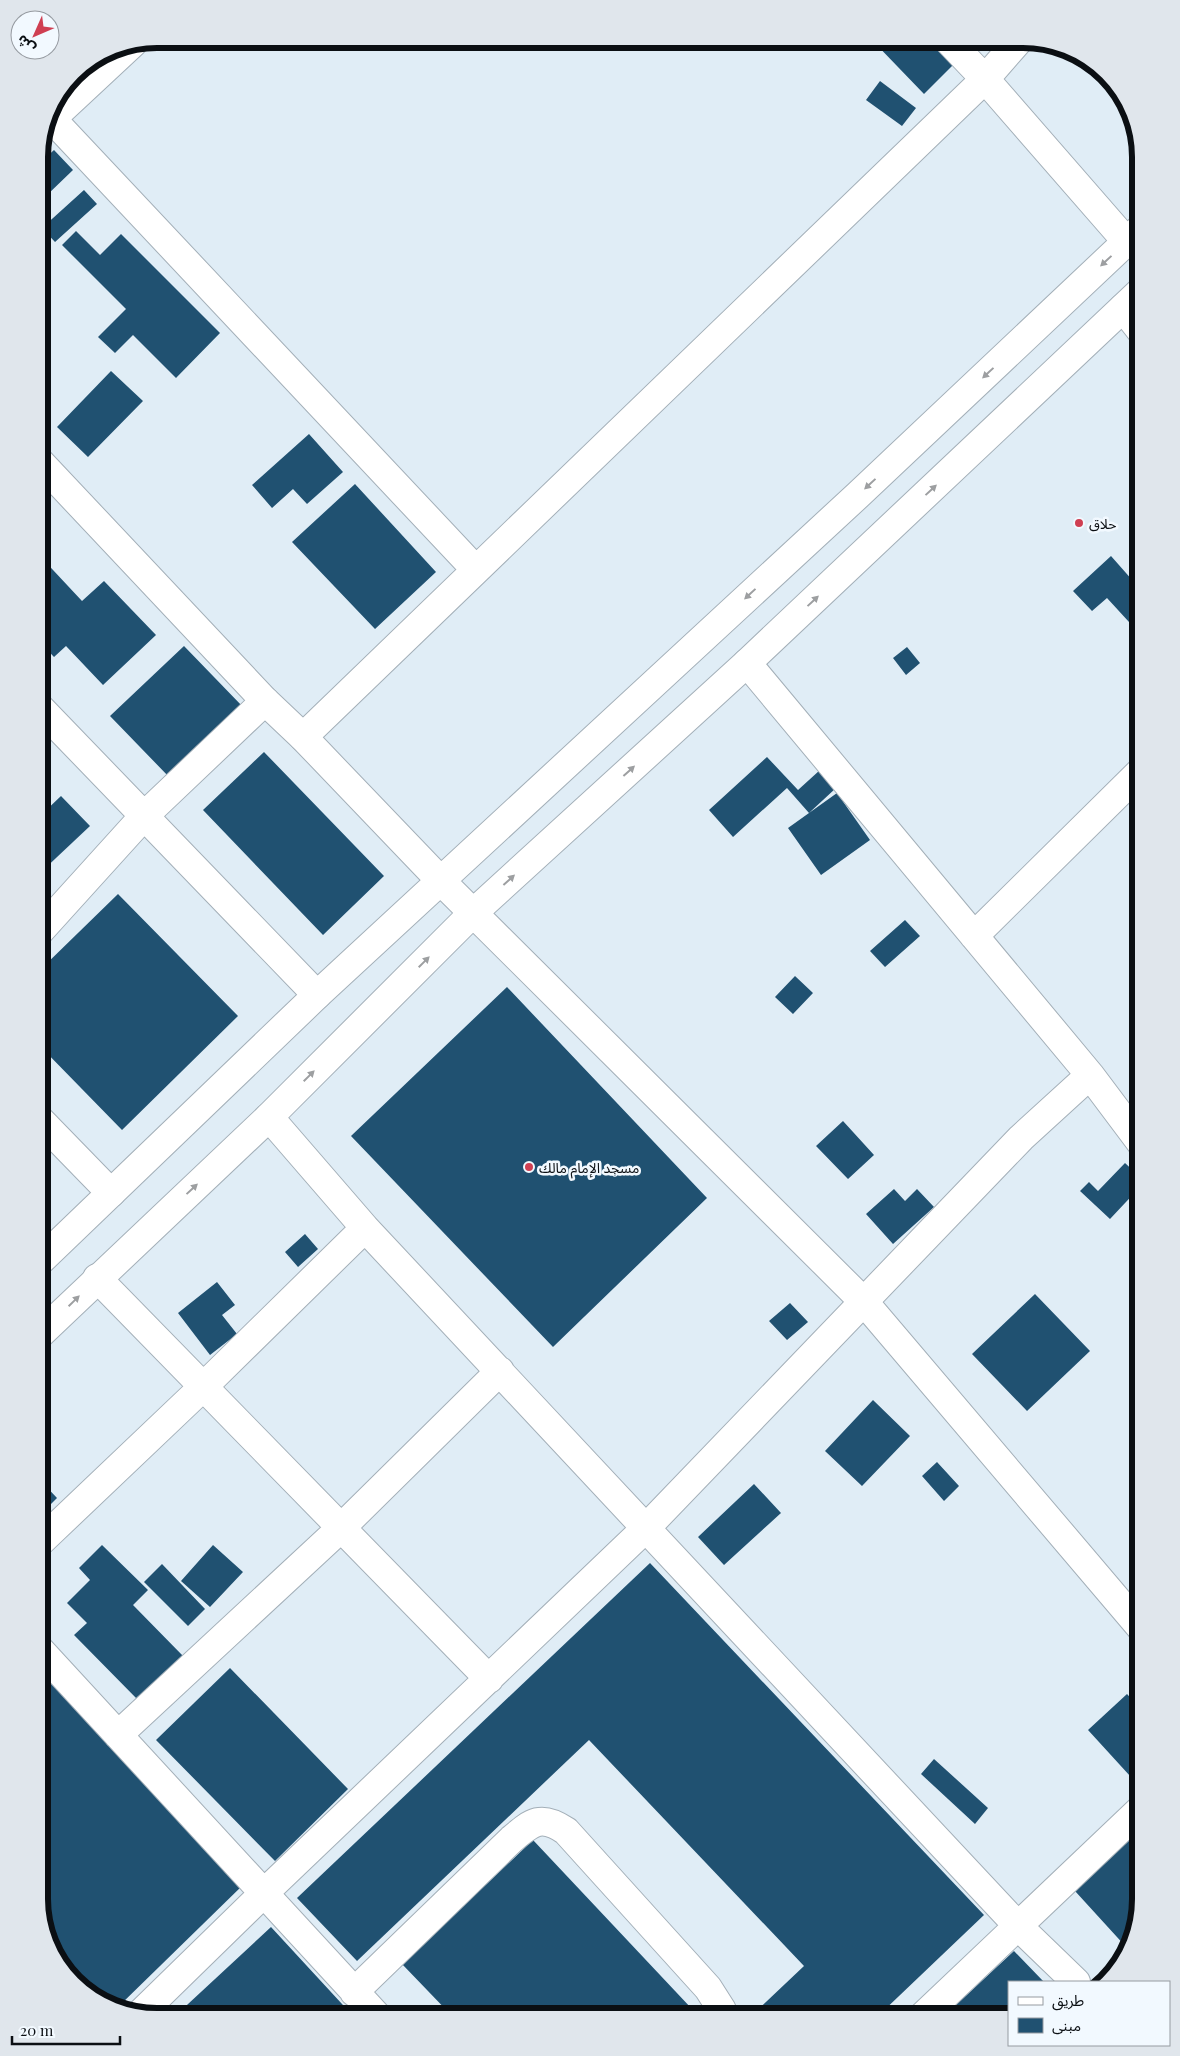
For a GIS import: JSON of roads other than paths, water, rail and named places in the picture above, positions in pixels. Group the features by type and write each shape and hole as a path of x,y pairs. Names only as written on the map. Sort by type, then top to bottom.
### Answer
{"street":[{"path":"956,48 1132,233"},
{"path":"303,737 985,79 1012,48"},
{"path":"56,113 121,53"},
{"path":"52,125 476,570"},
{"path":"48,1253 316,995 851,502 1132,237"},
{"path":"48,1326 269,1116 473,913 747,663 1132,300"},
{"path":"48,471 265,701 303,737 440,880 865,1303 1132,1617"},
{"path":"747,663 1090,1075 1132,1131"},
{"path":"48,922 144,816 265,701"},
{"path":"48,716 316,995"},
{"path":"974,936 1132,780"},
{"path":"147,2008 646,1527 865,1303 1021,1138 1090,1075"},
{"path":"269,1116 365,1228 1018,1926 1075,1981"},
{"path":"48,1128 112,1193"},
{"path":"48,1534 203,1387 365,1228"},
{"path":"98,1278 489,1679"},
{"path":"118,1735 341,1528 500,1371"},
{"path":"48,1659 369,2008"},
{"path":"931,2008 1132,1818"},
{"path":"354,1992 512,1839 533,1822 546,1821 555,1823 566,1830 708,1988 721,2008"}],"place":[{"name":"حلاق","path":"1079,523"},
{"name":"مسجد الإمام مالك","path":"529,1167"}]}
